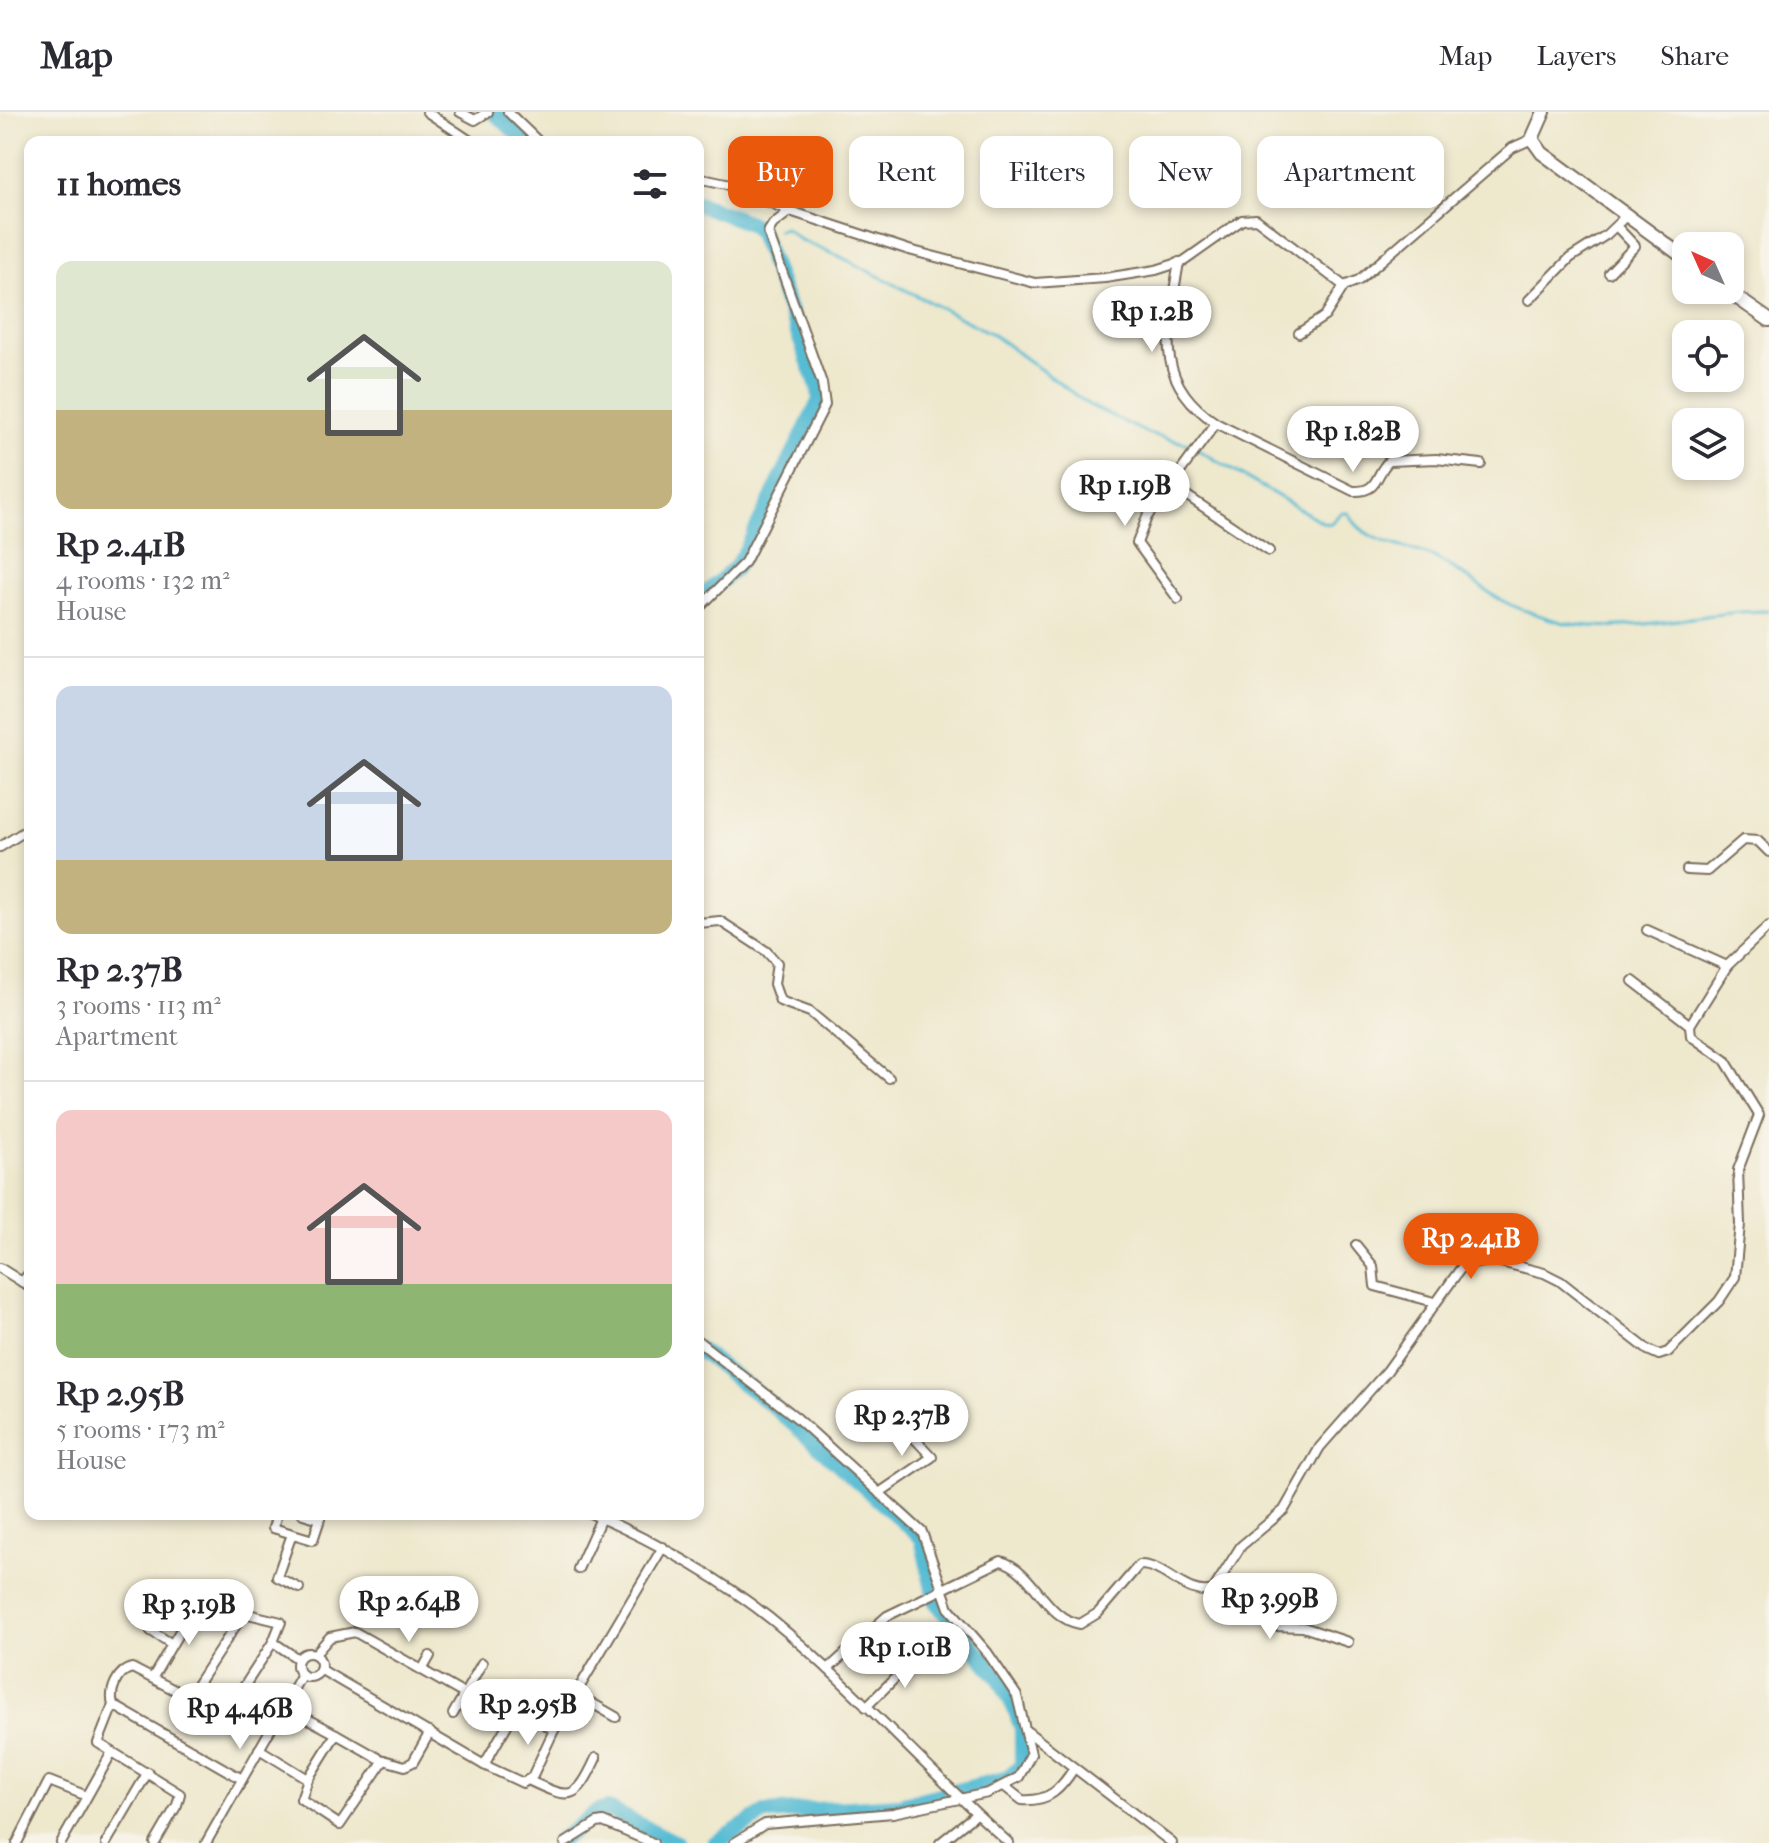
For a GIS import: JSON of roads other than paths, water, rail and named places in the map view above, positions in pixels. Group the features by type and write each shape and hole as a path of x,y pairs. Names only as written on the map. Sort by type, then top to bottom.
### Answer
{"main road":[{"path":"1544,112 1532,139 1551,162 1672,248"},
{"path":"1744,303 1769,320"}],"street":[{"path":"427,112 463,136"},
{"path":"460,112 475,120 488,112"},
{"path":"508,112 533,136"},
{"path":"1299,333 1325,316 1344,286 1359,280 1512,148 1532,139"},
{"path":"704,179 726,184 790,211 909,250 1035,283 1105,278 1179,262 1242,220 1256,219 1344,286"},
{"path":"704,603 745,562 825,405 822,383 768,232 769,227 790,211"},
{"path":"1529,300 1570,258 1617,227 1628,214"},
{"path":"1609,273 1635,246 1617,227"},
{"path":"1179,262 1168,329 1170,372 1181,392 1216,423 1353,491 1376,485 1389,461 1436,459 1481,464"},
{"path":"1178,599 1137,543 1147,517 1216,423"},
{"path":"1171,485 1269,551"},
{"path":"0,847 24,832"},
{"path":"1687,870 1705,872 1743,840 1758,841 1769,852"},
{"path":"704,922 720,921 766,951 777,963 774,984 780,1001 810,1012 889,1078"},
{"path":"1213,1590 1241,1546 1284,1510 1320,1447 1387,1371 1461,1268 1472,1263 1497,1261 1544,1273 1560,1281 1659,1355 1668,1352 1703,1318 1735,1277 1740,1235 1738,1170 1759,1115 1757,1107 1725,1060 1691,1036 1690,1025 1727,966 1769,926"},
{"path":"1647,930 1727,966"},
{"path":"1633,981 1690,1025"},
{"path":"1356,1245 1373,1266 1375,1286 1434,1302"},
{"path":"0,1268 24,1283"},
{"path":"704,1346 797,1418 926,1538 935,1595 1009,1681 1028,1732 1030,1760 1019,1777 1004,1786 893,1813 765,1824 734,1843"},
{"path":"879,1493 932,1457 898,1421"},
{"path":"275,1520 273,1528 313,1540 320,1520"},
{"path":"578,1569 596,1520"},
{"path":"606,1520 663,1547 764,1613 828,1669 1009,1843"},
{"path":"292,1534 277,1577 299,1588"},
{"path":"320,1669 519,1784 528,1780 554,1730 663,1547"},
{"path":"828,1669 875,1624 995,1563 1005,1562 1021,1571 1056,1609 1080,1624 1098,1613 1139,1565 1155,1567 1202,1591 1213,1590 1274,1626 1303,1627 1348,1642"},
{"path":"153,1677 198,1600"},
{"path":"172,1644 151,1631 149,1625 158,1610 165,1607 187,1620"},
{"path":"155,1843 180,1794 97,1740 113,1705 113,1689 127,1668 153,1677 189,1697 225,1716 273,1642 281,1622 244,1613 189,1697"},
{"path":"315,1654 330,1637 355,1632 464,1694"},
{"path":"273,1642 298,1659"},
{"path":"866,1707 922,1651"},
{"path":"306,1653 315,1654 320,1661 320,1669 312,1676 302,1674 298,1670 298,1659 306,1653"},
{"path":"422,1670 430,1656"},
{"path":"453,1714 482,1663"},
{"path":"206,1843 302,1674"},
{"path":"576,1694 616,1717"},
{"path":"113,1705 242,1779"},
{"path":"284,1706 384,1760 408,1765 430,1732"},
{"path":"484,1765 517,1716 527,1714 554,1730"},
{"path":"1028,1732 1172,1843"},
{"path":"336,1734 308,1779 301,1799 340,1825 384,1760"},
{"path":"259,1749 308,1779"},
{"path":"61,1843 112,1752"},
{"path":"528,1780 556,1793 572,1794 581,1789 596,1758"},
{"path":"1004,1786 1022,1800 1045,1798 1063,1787 1074,1768"},
{"path":"106,1843 148,1772"},
{"path":"17,1843 49,1781 87,1796"},
{"path":"940,1843 976,1814"},
{"path":"565,1843 603,1822 653,1843"}],"waterway":[{"path":"494,112 520,136"},
{"path":"704,206 750,223 760,232 819,389 820,400 746,551 735,568 704,596"},
{"path":"777,230 785,228 800,240 841,257 992,334 1089,405 1147,433 1188,444 1324,523 1330,524 1341,513 1348,513 1355,524 1374,537 1442,561 1499,599 1519,608 1576,625 1602,626 1769,611"},
{"path":"704,1354 772,1405 922,1538 936,1602 1000,1679 1022,1728 1022,1766 1005,1779 899,1805 765,1813 715,1843"},
{"path":"557,1843 597,1812 608,1809 676,1843"}]}
